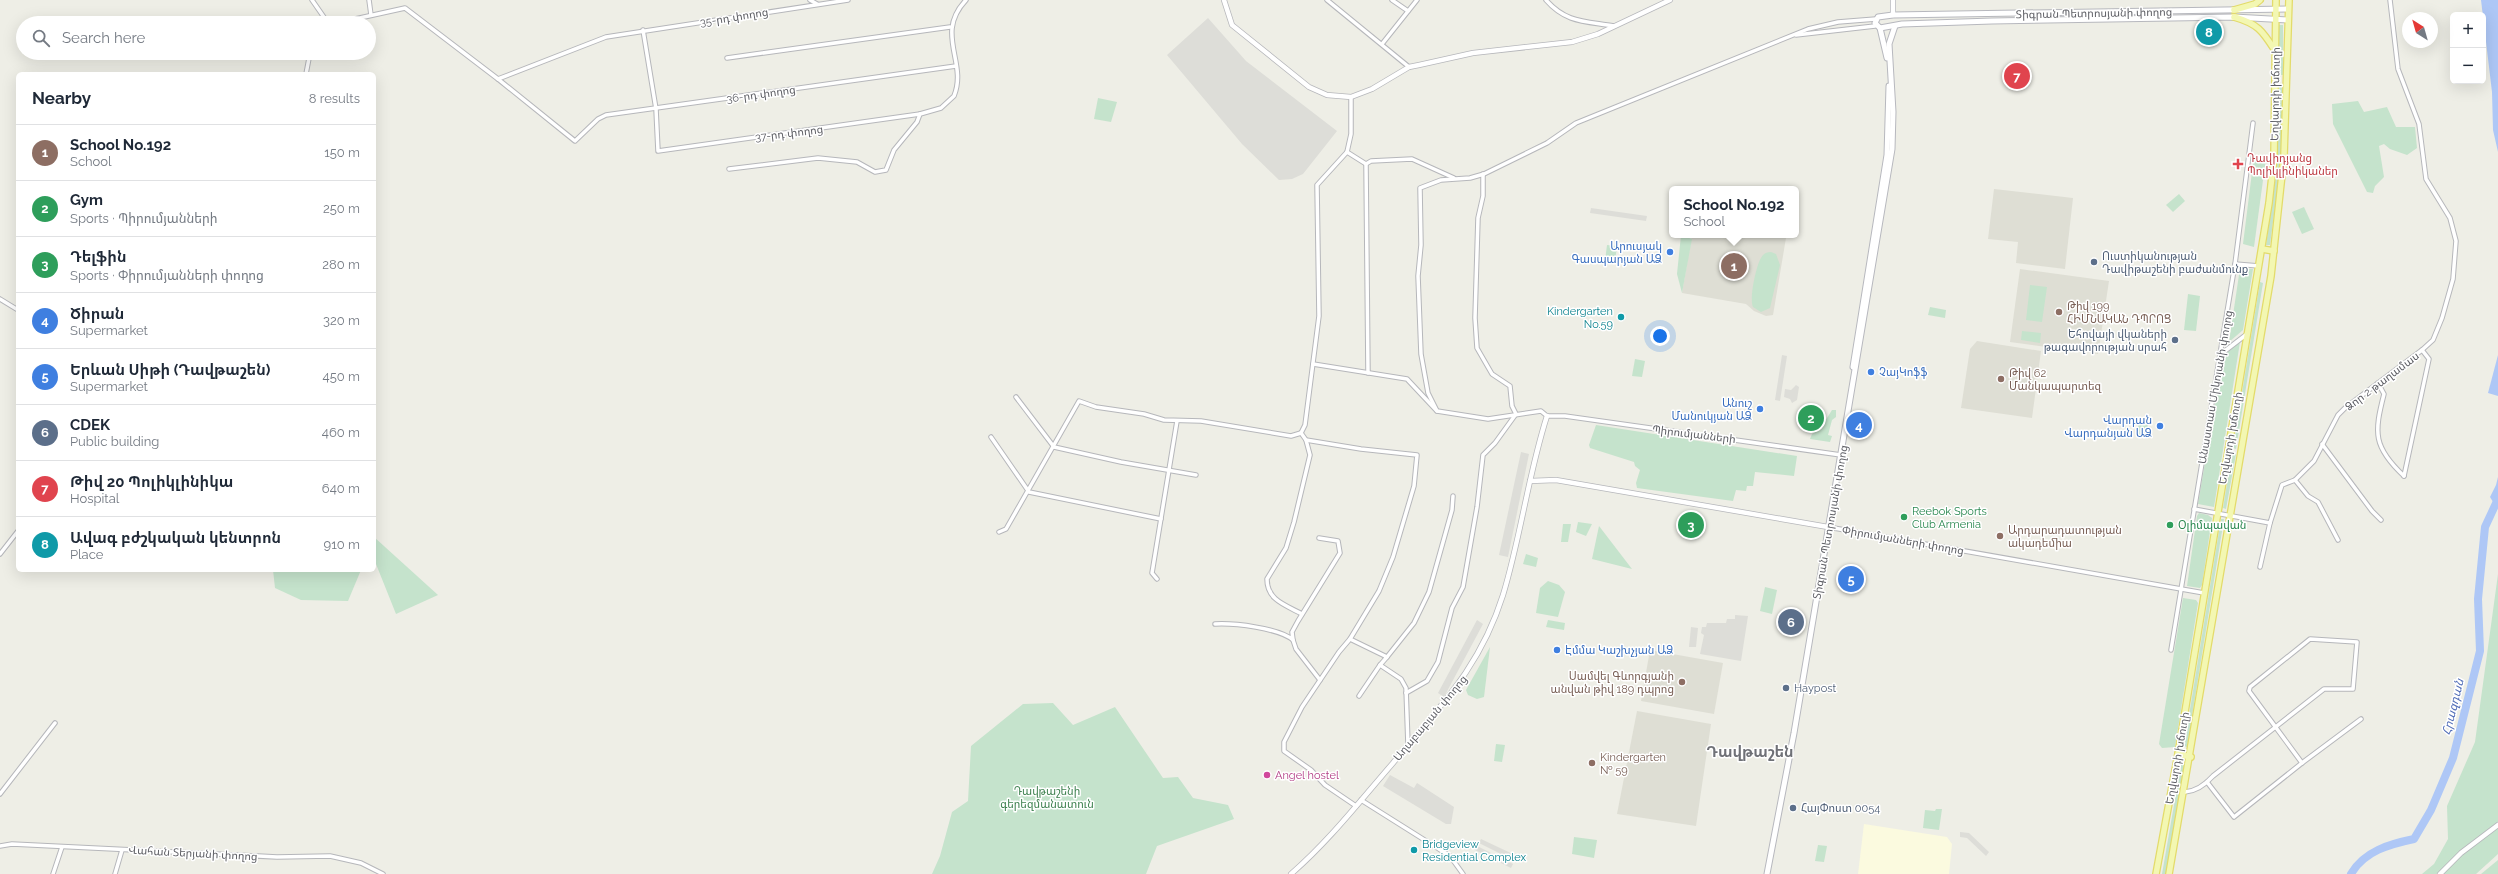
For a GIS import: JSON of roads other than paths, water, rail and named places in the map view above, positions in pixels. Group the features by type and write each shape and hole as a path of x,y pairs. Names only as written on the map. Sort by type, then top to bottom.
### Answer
{"main road":[{"path":"2234,14 2260,0"},
{"name":"Եղվարդի խճուղի","path":"2156,874 2178,754 2262,249 2274,158 2276,53 2274,20 2276,0"},
{"name":"Եղվարդի խճուղի","path":"2169,874 2191,757 2274,251 2284,156 2289,0"},
{"name":"Տիգրան Պետրոսյանի փողոց","path":"1839,455 1888,142 1887,59 1878,27 1902,24 2234,14 2288,9"},
{"name":"Տիգրան Պետրոսյանի փողոց","path":"1893,15 2234,14 2274,20 2288,20"},
{"path":"2234,14 2253,23 2259,28 2276,53"},
{"path":"1878,27 1876,19 1893,15"},
{"path":"1900,16 1902,24"},
{"name":"Տիգրան Պետրոսյանի փողոց","path":"1766,874 1794,733 1826,527 1892,149 1893,112 1890,44 1895,26"},
{"path":"2276,78 2287,79"},
{"path":"2262,249 2274,251"},
{"path":"2178,754 2191,757"}],"street":[{"path":"312,0 323,16"},
{"path":"369,0 371,15"},
{"path":"810,0 817,5"},
{"name":"35-րդ փողոց","path":"498,79 606,37 643,30 848,0"},
{"path":"727,58 950,27 953,16 966,0"},
{"path":"1224,0 1232,25 1303,82 1327,95 1351,97 1372,89 1409,67 1473,53 1572,42 1614,26 1670,0"},
{"path":"1327,0 1409,67"},
{"path":"1392,0 1408,11"},
{"path":"1382,44 1417,0"},
{"path":"1546,0 1558,13 1577,20 1614,26"},
{"path":"1893,0 1893,15"},
{"path":"2390,0 2398,69 2419,124 2426,180 2450,218 2456,241 2452,279 2442,318 2433,340 2422,350"},
{"path":"367,16 405,8 498,79"},
{"path":"1437,411 1428,393 1421,354 1418,276 1421,246 1420,188 1441,180 1483,174 1547,143 1576,123 1808,29 1838,22 1876,19"},
{"name":"37-րդ փողոց","path":"656,109 658,151 920,114 941,108 954,96 956,66 950,27"},
{"path":"1795,35 1810,35 1837,29 1878,27"},
{"path":"643,30 656,109"},
{"path":"306,72 309,60"},
{"name":"36-րդ փողոց","path":"498,79 575,141 598,119 606,115 956,66"},
{"path":"1301,433 1304,425 1319,316 1317,185 1347,152 1351,134 1351,97"},
{"path":"729,169 818,158 857,162 868,170 881,172 886,170 894,150 917,122 920,114"},
{"name":"Անաստաս Միկոյանի փողոց","path":"2171,650 2221,354 2235,264 2253,123"},
{"path":"1347,152 1366,164"},
{"path":"1366,164 1371,161 1412,159 1455,179"},
{"path":"1366,164 1368,373"},
{"path":"1406,693 1427,681 1438,662 1452,608 1463,587 1477,507 1483,455 1495,443 1516,414 1512,406 1510,386 1492,374 1477,348 1475,318 1478,218 1483,196 1483,174"},
{"path":"2235,264 2259,266"},
{"path":"0,300 16,309"},
{"path":"2221,354 2247,333"},
{"name":"Ձոր 2 թաղամաս","path":"2270,523 2282,485 2295,480 2314,461 2338,415 2378,383 2422,350 2429,359 2404,476 2393,465 2379,446 2377,421 2384,394 2378,383"},
{"path":"1312,364 1407,379 1437,411"},
{"path":"1016,397 1054,447 1121,462 1196,475"},
{"path":"999,532 1006,529 1029,492 1079,401 1096,407 1144,414 1178,422 1201,421 1291,436 1301,433"},
{"name":"Պիրումյանների","path":"1437,411 1488,419 1541,411 1547,416 1565,416 1839,455"},
{"name":"Աղաբաբյան փողոց","path":"1291,874 1314,853 1356,806 1451,696 1471,668 1494,619 1516,548 1530,481 1547,416"},
{"path":"1157,579 1152,573 1178,422"},
{"path":"1301,433 1306,440 1310,455 1294,522 1286,548 1267,579 1269,593 1276,600 1302,614"},
{"path":"991,437 1029,492 1161,519"},
{"path":"1306,440 1361,449 1417,455 1414,486 1393,557 1379,591 1350,639 1339,652 1297,715 1284,742 1284,751 1311,770 1325,785 1356,806"},
{"path":"2322,444 2372,511 2381,520"},
{"name":"Փիրումյանների փողոց","path":"1530,481 1556,480 2204,593"},
{"path":"2295,480 2308,496 2318,502 2338,540"},
{"path":"1358,696 1380,665 1414,623 1428,592 1454,503 1453,496"},
{"path":"2194,509 2270,523 2260,566"},
{"path":"0,554 16,534"},
{"path":"1319,538 1338,541 1340,553 1292,632 1296,649 1320,680"},
{"path":"1216,624 1241,625 1284,634 1293,640"},
{"path":"1350,639 1387,657"},
{"path":"2185,792 2195,791 2207,782 2276,727 2324,689 2353,689 2357,642 2310,639 2250,687 2249,691 2276,727 2302,763"},
{"path":"1380,665 1402,679 1406,693 1408,745"},
{"path":"2207,782 2234,817 2302,763 2361,719"},
{"path":"0,794 55,724"},
{"path":"1361,800 1450,856 1463,874"},
{"path":"2440,874 2461,853 2498,825"},
{"name":"Վահան Տերյանի փողոց","path":"0,846 12,844 277,857 330,856 361,863 383,874"},
{"path":"53,874 62,847"},
{"path":"115,874 122,850"}],"water":[{"path":"2481,0 2498,0 2498,152 2493,130 2492,92 2486,42 2486,12 2482,12"},
{"path":"2498,355 2498,396 2488,393"},
{"path":"2498,477 2498,502 2495,505 2490,497"}],"waterway":[{"name":"Հրազդան","path":"2351,874 2356,866 2370,854 2387,846 2414,839 2431,810 2453,758 2480,651 2478,599 2485,527 2498,499"}],"place":[{"name":"Ավագ բժշկական կենտրոն","path":"2209,32"},
{"name":"Թիվ 20 Պոլիկլինիկա","path":"2017,76"},
{"name":"Դավիդյանց Պոլիկլինիկաներ","path":"2238,164"},
{"name":"Արուսյակ Գասպարյան ԱՁ","path":"1670,252"},
{"name":"Ուստիկանության Դավիթաշենի բաժանմունք","path":"2094,262"},
{"name":"School No.192","path":"1734,266"},
{"name":"Թիվ 199 ՀԻՄՆԱԿԱՆ ԴՊՐՈՑ","path":"2059,312"},
{"name":"Kindergarten No.59","path":"1621,317"},
{"name":"Եհովայի վկաների թագավորության սրահ","path":"2175,340"},
{"name":"ՉայԿոֆֆ","path":"1871,372"},
{"name":"Թիվ 62 Մանկապարտեզ","path":"2001,379"},
{"name":"Անուշ Մանուկյան ԱՁ","path":"1760,409"},
{"name":"Gym","path":"1811,418"},
{"name":"Ծիրան","path":"1859,425"},
{"name":"Վարդան Վարդանյան ԱՁ","path":"2160,426"},
{"name":"Reebok Sports Club Armenia","path":"1904,517"},
{"name":"Դելֆին","path":"1691,525"},
{"name":"Օլիմպավան","path":"2170,525"},
{"name":"Արդարադատության ակադեմիա","path":"2000,536"},
{"name":"Երևան Սիթի (Դավթաշեն)","path":"1851,579"},
{"name":"CDEK","path":"1791,622"},
{"name":"Էմմա Կաշխչյան ԱՁ","path":"1557,650"},
{"name":"Սամվել Գևորգյանի անվան թիվ 189 դպրոց","path":"1682,682"},
{"name":"Haypost","path":"1786,688"},
{"name":"Kindergarten № 59","path":"1592,763"},
{"name":"Angel hostel","path":"1267,775"},
{"name":"ՀայՓոստ 0054","path":"1793,808"},
{"name":"Bridgeview Residential Complex","path":"1414,850"}],"district":[{"name":"Դավթաշեն","path":"1750,752"}],"park label":[{"name":"Դավթաշենի գերեզմանատուն","path":"1047,797"}]}
